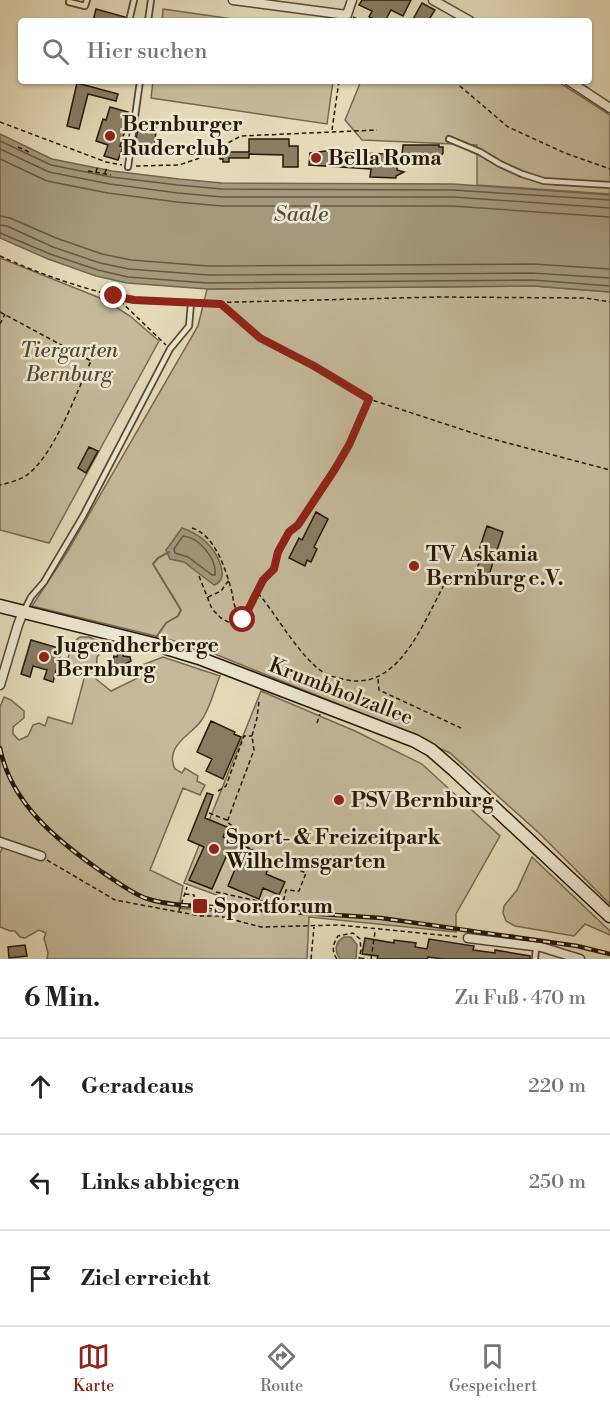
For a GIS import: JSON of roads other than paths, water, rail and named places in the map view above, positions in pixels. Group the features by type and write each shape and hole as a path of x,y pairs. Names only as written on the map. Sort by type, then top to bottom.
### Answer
{"street":[{"path":"233,0 347,15 352,0"},
{"path":"433,0 465,18"},
{"path":"574,84 610,108"},
{"name":"Krumbholzallee","path":"0,606 153,644 199,658 415,741 431,750 454,770 610,916"},
{"path":"0,685 23,612"},
{"path":"0,842 41,856"},
{"path":"468,938 536,947 580,959"}],"lane":[{"path":"69,2 86,6 87,0"},
{"path":"130,18 134,0"},
{"path":"148,18 151,0"},
{"path":"128,167 140,84"},
{"path":"450,139 522,174 544,181 610,185"},
{"path":"23,612 31,597 44,582 83,516 170,349 189,326 191,303"},
{"path":"535,959 536,947"}],"water":[{"name":"Saale","path":"0,134 52,159 112,171 179,179 222,183 453,184 610,195 610,292 534,286 207,289 127,283 96,276 48,259 0,238"},
{"path":"182,528 201,537 210,546 221,565 222,577 219,582 214,585 184,562 170,559 166,550"},
{"path":"344,937 351,937 357,945 356,959 340,959 338,956 337,944"}],"waterway":[{"path":"155,639 166,623 178,616 181,610 153,564 169,552"}],"railway":[{"path":"0,748 14,787 53,834 85,860 145,898 181,905 381,918 577,946 610,954"}],"place":[{"name":"Bernburger Ruderclub","path":"110,136"},
{"name":"Bella Roma","path":"316,158"},
{"name":"TV Askania Bernburg e.V.","path":"414,566"},
{"name":"Jugendherberge Bernburg","path":"44,657"},
{"name":"PSV Bernburg","path":"339,800"},
{"name":"Sport- & Freizeitpark Wilhelmsgarten","path":"214,849"},
{"name":"Sportforum","path":"200,906"}],"park label":[{"name":"Tiergarten Bernburg","path":"69,362"}]}
